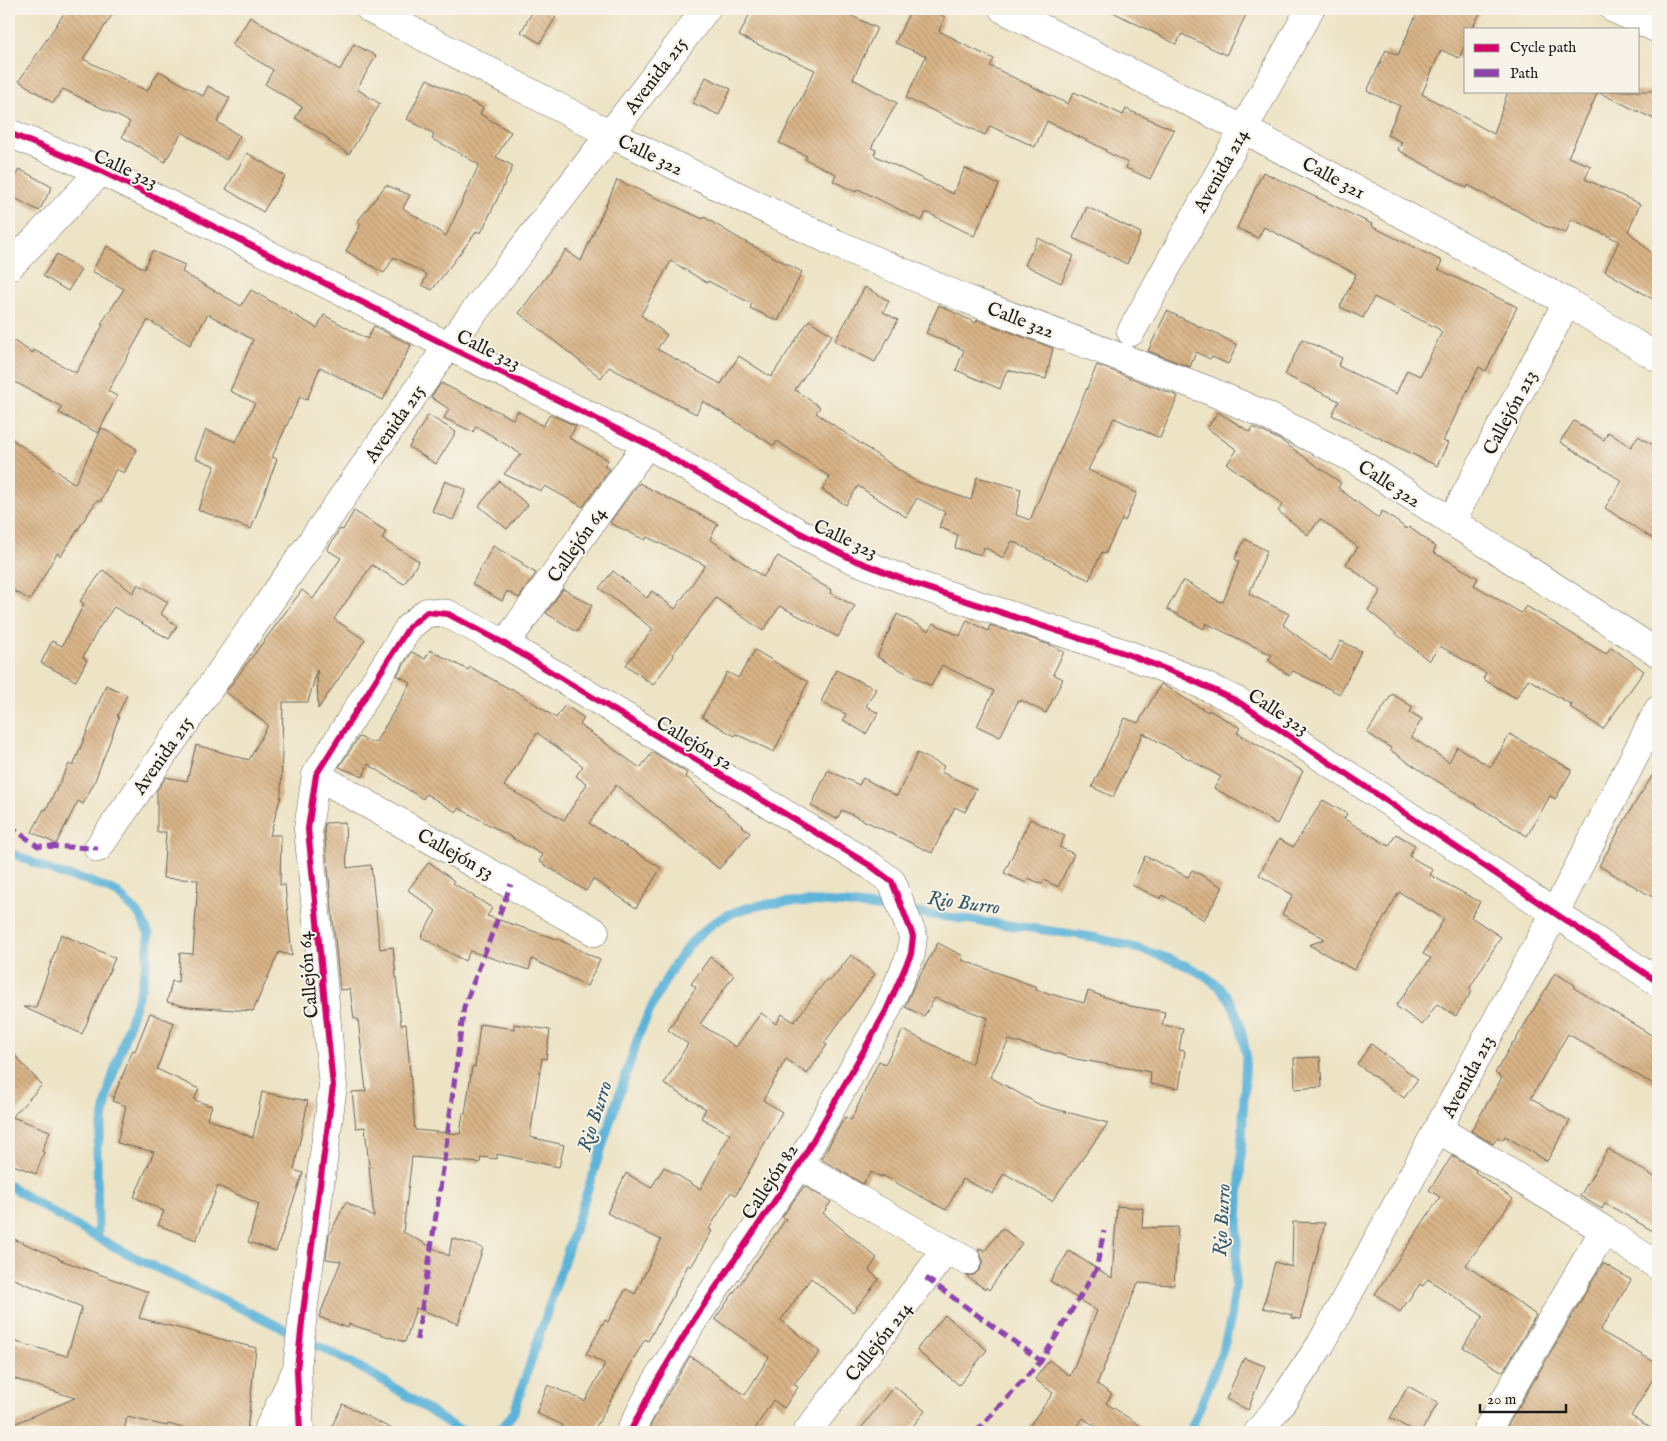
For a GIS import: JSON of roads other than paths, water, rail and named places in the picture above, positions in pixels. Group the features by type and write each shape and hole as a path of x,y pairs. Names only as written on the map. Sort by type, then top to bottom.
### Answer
{"street":[{"name":"Calle 322","path":"370,9 610,134 837,244 966,299 1210,391 1265,415 1352,458 1658,653"},
{"name":"Avenida 215","path":"98,848 448,346 706,9"},
{"name":"Calle 321","path":"1003,9 1243,128 1568,302 1658,358"},
{"name":"Avenida 214","path":"1131,332 1310,9"},
{"path":"1614,9 1658,29"},
{"name":"Calle 323","path":"9,133 101,171 647,444 798,532 852,559 915,584 1127,654 1184,676 1238,701 1658,982"},
{"path":"9,267 101,171"},
{"name":"Callejón 213","path":"1451,522 1568,302"},
{"name":"Callejón 64","path":"505,644 647,444"},
{"name":"Callejón 64","path":"297,1369 333,1086 308,828 316,774 409,627 427,612"},
{"name":"Callejón 52","path":"427,612 448,614 505,644 863,860 892,882 913,936"},
{"name":"Avenida 213","path":"1258,1432 1279,1406 1321,1344 1555,913 1658,710"},
{"name":"Callejón 53","path":"316,774 595,932"},
{"name":"Callejón 82","path":"630,1432 655,1384 693,1321 799,1165 886,1011 911,954 913,936"},
{"path":"1438,1129 1604,1230 1658,1266"},
{"name":"Callejón 214","path":"799,1165 957,1255 808,1432"},
{"path":"1486,1432 1604,1230"},
{"path":"267,1432 297,1369"},
{"path":"297,1369 300,1432"}],"waterway":[{"path":"9,852 59,874 87,880 117,893 139,914 149,934 147,960 141,987 110,1084 97,1149 98,1238"},
{"name":"Rio Burro","path":"489,1432 503,1427 514,1412 640,1032 672,969 693,941 720,919 743,909 770,904 800,902 863,905 1098,938 1168,958 1186,966 1216,984 1227,996 1237,1017 1246,1054 1235,1287 1231,1318 1223,1350 1190,1432"},
{"path":"9,1185 51,1212 138,1259 361,1368 454,1427 466,1432"}]}
